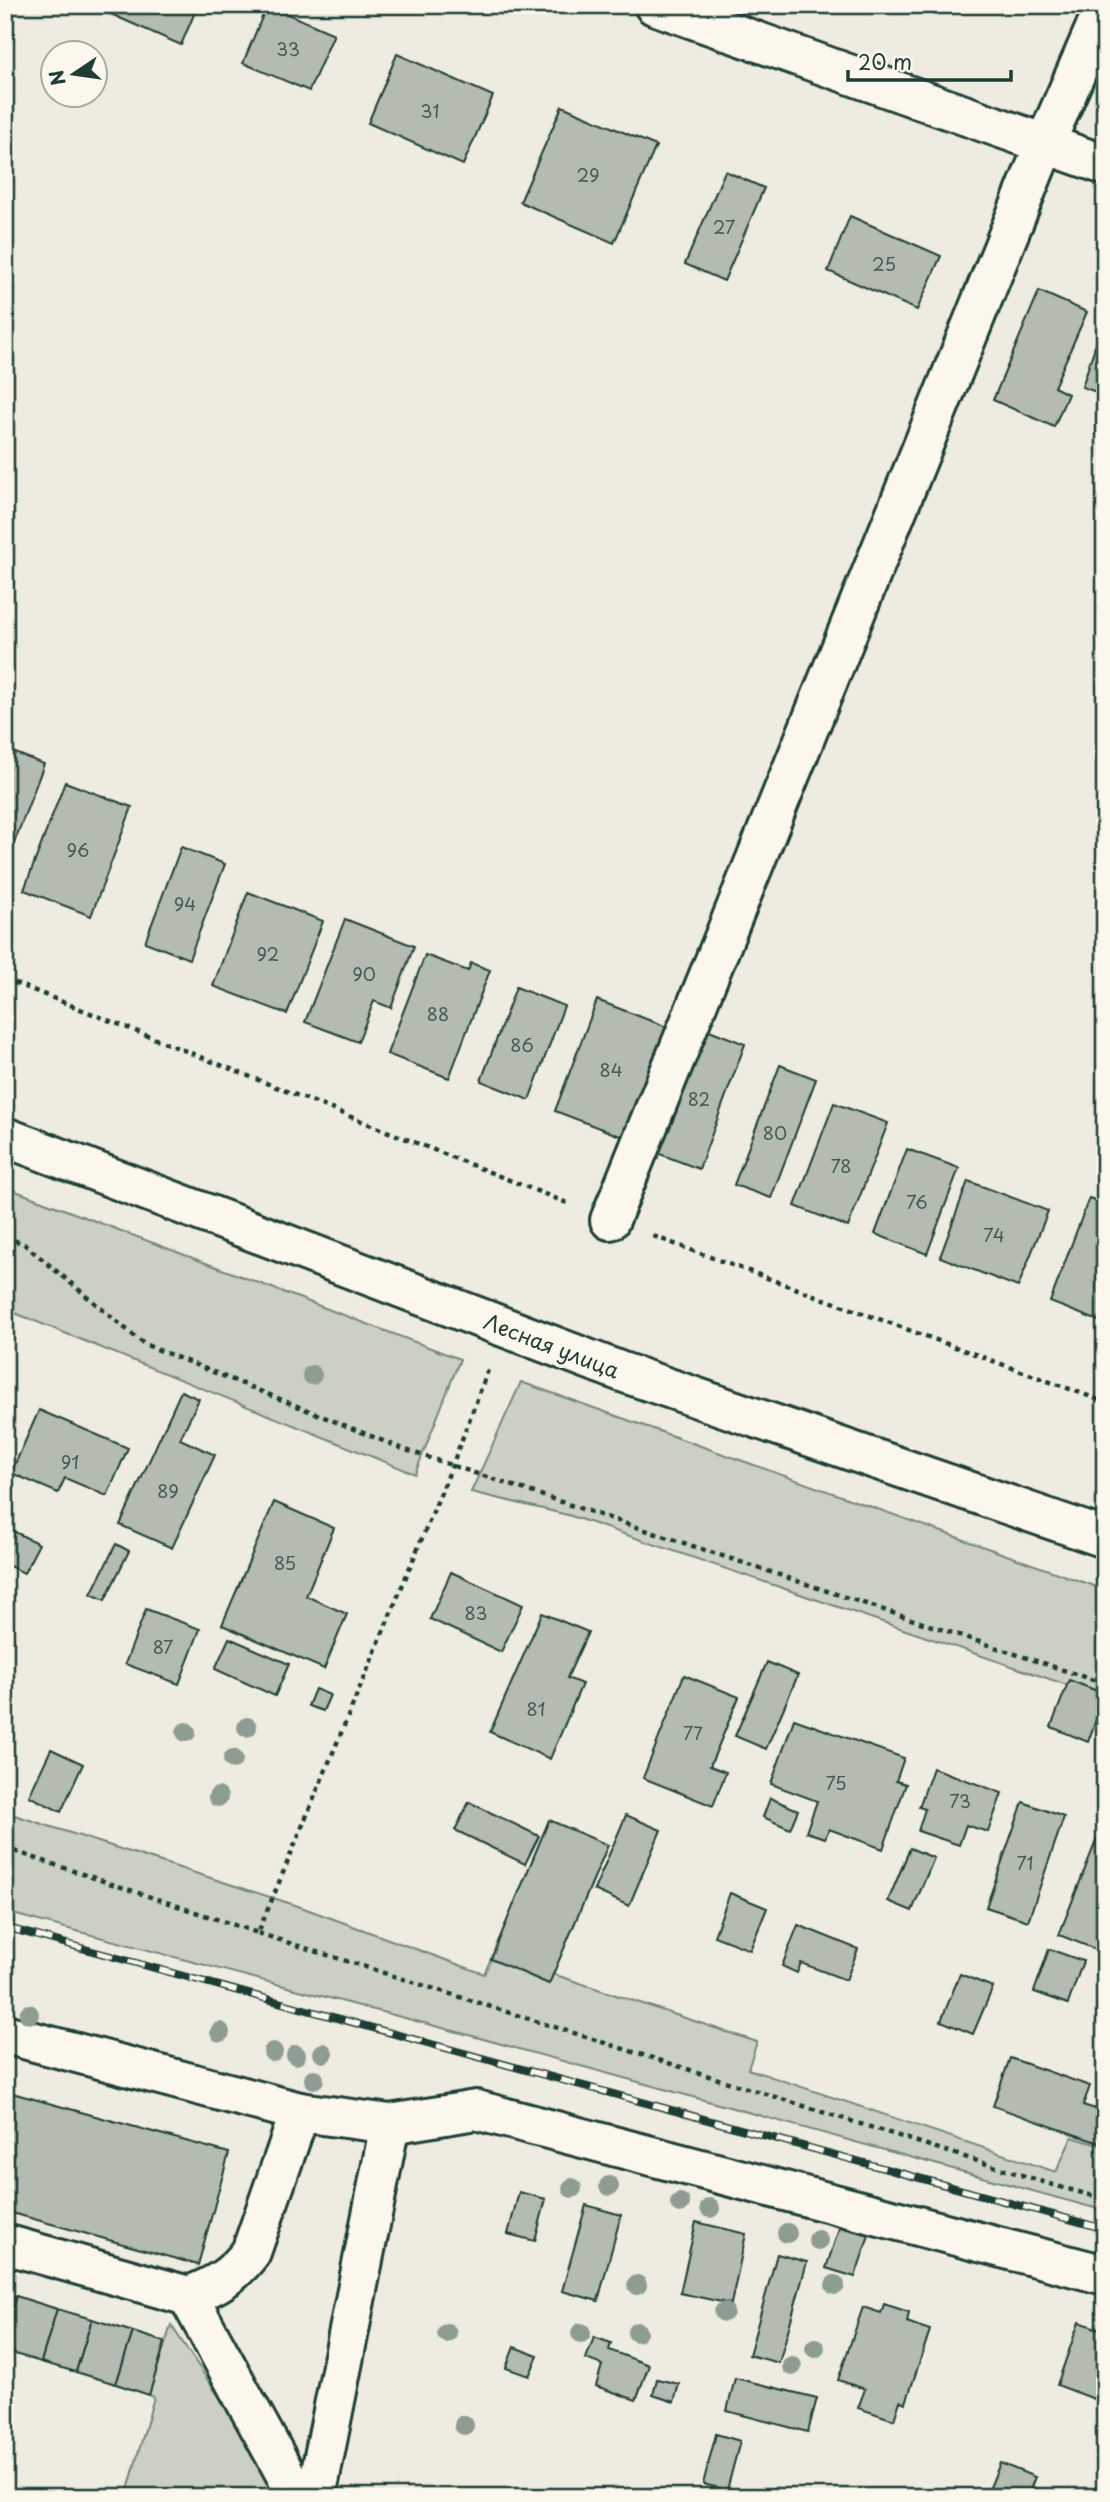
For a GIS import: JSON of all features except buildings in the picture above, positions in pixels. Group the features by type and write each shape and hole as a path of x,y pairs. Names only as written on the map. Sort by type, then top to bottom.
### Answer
{"street":[{"path":"654,5 1105,165"},
{"path":"610,1220 1045,144 1105,6"},
{"name":"Лесная улица","path":"5,1138 622,1372 1105,1538"},
{"path":"5,2034 300,2112 390,2124 476,2110 1105,2276"},
{"path":"5,2244 188,2296 225,2279 237,2270 251,2252 300,2112"},
{"path":"316,2497 390,2124"},
{"path":"188,2296 298,2497"}],"path":[{"path":"5,979 610,1220 1105,1402"},
{"path":"5,1237 24,1244 145,1343 403,1449 1105,1684"},
{"path":"258,1933 452,1466 504,1327"},
{"path":"5,1848 258,1933 1053,2185 1105,2199"}],"shaded area":[{"path":"5,1187 460,1359 415,1474 5,1309"},
{"path":"521,1382 1105,1590 1105,1694 1069,1680 1067,1685 568,1515 471,1492"},
{"path":"5,1812 298,1906 484,1974 491,1959 548,1984 553,1974 757,2042 748,2069 1056,2172 1072,2137 1105,2147 1105,2211 465,2034 5,1912"},
{"path":"171,2325 234,2419 279,2497 126,2497 154,2397 149,2395"}],"railway":[{"path":"5,1927 1105,2229"}]}
